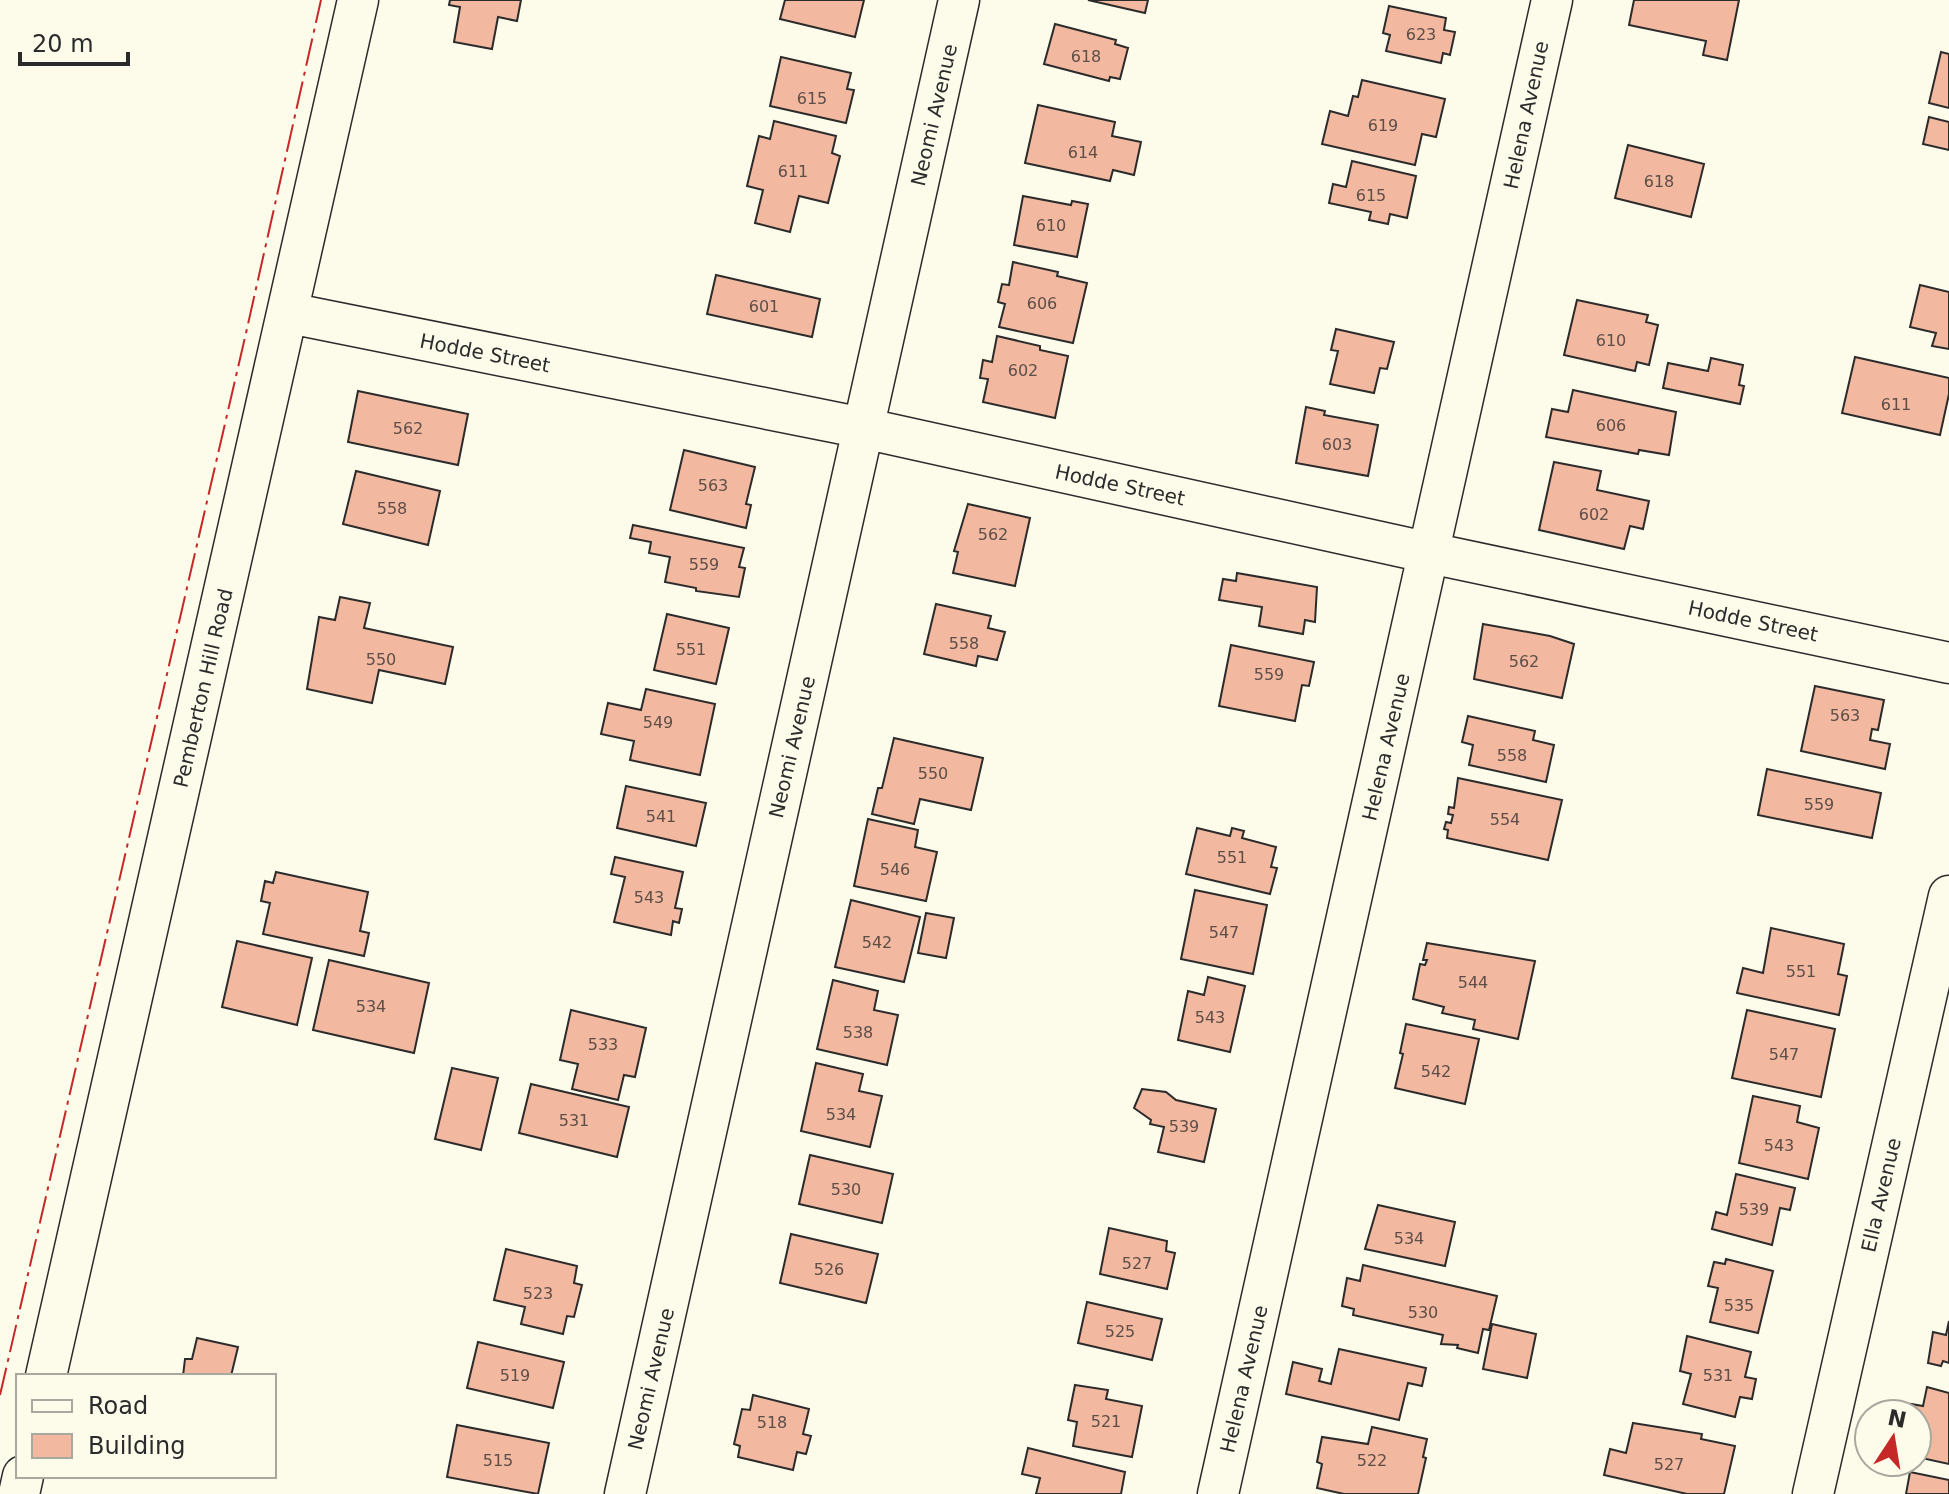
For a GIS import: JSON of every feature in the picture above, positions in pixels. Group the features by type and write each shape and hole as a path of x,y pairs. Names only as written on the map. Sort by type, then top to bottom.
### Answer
{"street":[{"name":"Pemberton Hill Road","path":"46,1374 358,0"},
{"name":"Neomi Avenue","path":"625,1494 959,0"},
{"name":"Helena Avenue","path":"1218,1494 1552,0"},
{"name":"Hodde Street","path":"289,313 863,428 1949,663"},
{"name":"Ella Avenue","path":"1813,1494 1949,896"}],"building":[{"path":"450,0 521,0 517,21 498,17 492,49 454,42 460,7 449,5"},
{"path":"785,0 864,0 855,37 780,19"},
{"path":"1088,0 1148,0 1145,13"},
{"path":"1634,0 1739,0 1727,60 1703,55 1706,41 1629,25"},
{"path":"1389,6 1446,18 1444,30 1455,32 1450,55 1443,53 1441,63 1386,51 1390,35 1383,33"},
{"path":"1055,24 1116,40 1115,44 1128,48 1120,79 1110,77 1109,81 1044,64"},
{"path":"1941,52 1949,54 1949,108 1929,103"},
{"path":"781,57 851,73 847,89 854,90 846,123 770,106"},
{"path":"1362,80 1445,99 1436,137 1422,134 1415,165 1322,144 1330,111 1348,116 1353,96 1358,97"},
{"path":"1038,105 1115,122 1112,136 1141,142 1134,175 1113,170 1110,181 1025,163"},
{"path":"1929,117 1949,122 1949,150 1923,144"},
{"path":"774,121 836,136 832,153 840,156 828,203 799,196 790,232 755,223 763,190 747,186 759,136 770,139"},
{"path":"1628,145 1704,164 1691,217 1615,198"},
{"path":"1352,161 1416,176 1407,218 1390,214 1388,224 1369,220 1371,212 1329,203 1333,184 1346,187"},
{"path":"1023,196 1071,205 1072,201 1088,204 1077,257 1014,245"},
{"path":"1013,262 1058,272 1057,276 1087,283 1073,343 999,327 1005,304 998,302 1002,284 1009,285"},
{"path":"716,275 820,299 812,337 707,314"},
{"path":"1920,285 1949,292 1949,349 1932,346 1936,333 1910,327"},
{"path":"1577,300 1648,315 1646,322 1658,325 1649,365 1637,362 1635,371 1564,355"},
{"path":"1336,329 1394,342 1387,369 1380,368 1374,393 1330,384 1338,351 1331,350"},
{"path":"997,336 1068,356 1055,418 983,402 988,379 980,378 983,360 992,362"},
{"path":"1855,357 1949,378 1949,394 1940,435 1842,413"},
{"path":"1711,358 1743,365 1739,385 1744,386 1740,404 1663,388 1668,363 1708,371"},
{"path":"1573,390 1676,412 1669,455 1639,450 1638,454 1546,437 1552,409 1568,412"},
{"path":"358,391 468,414 458,465 348,442"},
{"path":"1306,407 1325,411 1324,415 1378,425 1368,476 1296,463"},
{"path":"684,450 755,467 746,504 751,505 746,528 670,510"},
{"path":"1554,462 1601,471 1597,490 1649,501 1643,529 1630,526 1624,549 1539,530"},
{"path":"356,471 440,491 428,545 343,524"},
{"path":"968,504 1030,518 1015,586 953,573 958,552 954,551"},
{"path":"633,525 744,548 739,567 745,568 739,597 696,591 696,588 665,582 670,557 649,553 651,542 630,538"},
{"path":"1237,573 1317,587 1315,622 1305,620 1303,634 1259,626 1262,607 1219,600 1223,579 1236,581"},
{"path":"340,597 370,603 364,628 453,647 445,684 379,670 372,703 307,689 319,617 335,620"},
{"path":"936,604 991,616 988,628 1005,632 997,660 978,656 976,666 924,654"},
{"path":"667,614 729,628 716,684 654,670"},
{"path":"1483,624 1550,636 1574,644 1562,698 1474,679"},
{"path":"1231,645 1314,662 1309,686 1302,685 1295,721 1219,706"},
{"path":"1815,686 1884,700 1878,730 1872,729 1870,740 1890,744 1885,769 1801,751"},
{"path":"646,689 715,704 700,775 630,760 634,741 601,734 608,703 641,710"},
{"path":"1468,716 1535,731 1533,740 1554,745 1546,782 1469,765 1473,745 1462,742"},
{"path":"894,738 983,758 971,810 920,799 914,824 872,814"},
{"path":"1767,769 1881,793 1872,838 1758,815"},
{"path":"1458,778 1562,800 1548,860 1447,838 1448,830 1444,829 1446,822 1451,823 1453,815 1448,814 1449,807 1454,808"},
{"path":"626,786 706,803 696,846 617,828"},
{"path":"868,819 918,830 915,847 937,852 926,901 854,886"},
{"path":"1197,828 1230,836 1232,828 1244,831 1242,838 1276,847 1271,867 1277,868 1270,894 1186,874"},
{"path":"615,857 683,872 675,908 682,909 679,923 673,921 671,935 614,922 625,877 611,874"},
{"path":"276,872 368,892 360,931 369,933 364,956 263,934 270,903 261,901 265,881 273,883"},
{"path":"1195,890 1267,905 1253,974 1181,959"},
{"path":"851,900 920,917 904,982 835,967"},
{"path":"926,913 954,918 946,958 918,953"},
{"path":"1771,928 1844,944 1838,974 1847,976 1839,1015 1737,993 1743,968 1763,973"},
{"path":"237,941 312,958 297,1025 222,1007"},
{"path":"1427,943 1535,961 1518,1039 1473,1029 1475,1020 1442,1013 1444,1007 1413,999 1420,964 1425,965 1427,960 1423,960"},
{"path":"329,960 429,983 414,1053 313,1030"},
{"path":"1208,977 1245,986 1230,1052 1178,1040 1188,991 1204,995"},
{"path":"833,980 878,991 874,1010 898,1015 887,1065 817,1049"},
{"path":"571,1010 646,1028 635,1077 624,1075 618,1100 572,1089 578,1064 560,1060"},
{"path":"1747,1010 1835,1029 1821,1097 1732,1078"},
{"path":"1406,1024 1479,1039 1465,1104 1395,1088"},
{"path":"816,1063 863,1074 859,1091 882,1096 870,1147 801,1131"},
{"path":"452,1068 498,1078 481,1150 435,1139"},
{"path":"531,1084 629,1107 617,1157 519,1133"},
{"path":"1142,1089 1166,1092 1176,1100 1216,1109 1204,1162 1158,1152 1164,1127 1150,1124 1151,1120 1134,1108"},
{"path":"1753,1096 1800,1106 1797,1122 1819,1128 1808,1179 1739,1163"},
{"path":"810,1155 893,1174 882,1223 799,1204"},
{"path":"1736,1174 1795,1188 1790,1210 1780,1208 1772,1245 1712,1229 1716,1212 1727,1215"},
{"path":"1378,1205 1455,1222 1445,1266 1365,1249"},
{"path":"1109,1228 1167,1241 1166,1251 1175,1253 1167,1289 1100,1274"},
{"path":"791,1234 878,1254 866,1303 780,1283"},
{"path":"506,1249 577,1266 574,1283 582,1285 574,1317 567,1316 563,1334 521,1324 525,1307 494,1300"},
{"path":"1726,1259 1773,1271 1758,1333 1710,1322 1718,1288 1708,1286 1714,1262 1725,1264"},
{"path":"1363,1265 1497,1296 1489,1330 1483,1329 1478,1353 1457,1348 1458,1345 1441,1344 1443,1335 1353,1315 1354,1309 1342,1306 1347,1278 1360,1281"},
{"path":"1087,1302 1162,1319 1152,1360 1078,1343"},
{"path":"1949,1321 1949,1363 1943,1361 1941,1366 1928,1363 1933,1332 1946,1335"},
{"path":"1492,1324 1536,1334 1527,1378 1483,1369"},
{"path":"1687,1336 1751,1352 1745,1377 1756,1379 1752,1399 1740,1397 1735,1417 1683,1404 1691,1374 1680,1371"},
{"path":"197,1338 238,1347 231,1374 183,1374 185,1359 192,1359"},
{"path":"478,1342 564,1362 553,1408 467,1388"},
{"path":"1339,1349 1426,1368 1422,1386 1408,1383 1399,1420 1286,1394 1293,1362 1322,1369 1319,1381 1331,1384"},
{"path":"1075,1385 1108,1390 1106,1399 1142,1406 1132,1457 1073,1446 1077,1422 1068,1420"},
{"path":"1927,1387 1949,1393 1949,1464 1933,1460 1933,1398 1925,1398"},
{"path":"753,1395 809,1409 803,1434 811,1436 806,1454 797,1452 793,1470 738,1457 740,1446 734,1444 742,1409 750,1410"},
{"path":"1633,1423 1702,1434 1701,1439 1735,1446 1724,1494 1687,1494 1604,1475 1610,1449 1626,1453"},
{"path":"457,1425 549,1443 538,1494 447,1477"},
{"path":"1372,1427 1427,1439 1418,1494 1344,1494 1317,1488 1322,1464 1317,1462 1322,1437 1368,1444"},
{"path":"1028,1448 1125,1472 1121,1494 1036,1494 1040,1478 1022,1474"},
{"path":"1933,1477 1949,1480 1949,1494 1906,1494 1909,1478"}],"power":[{"path":"0,1395 321,0"}]}
